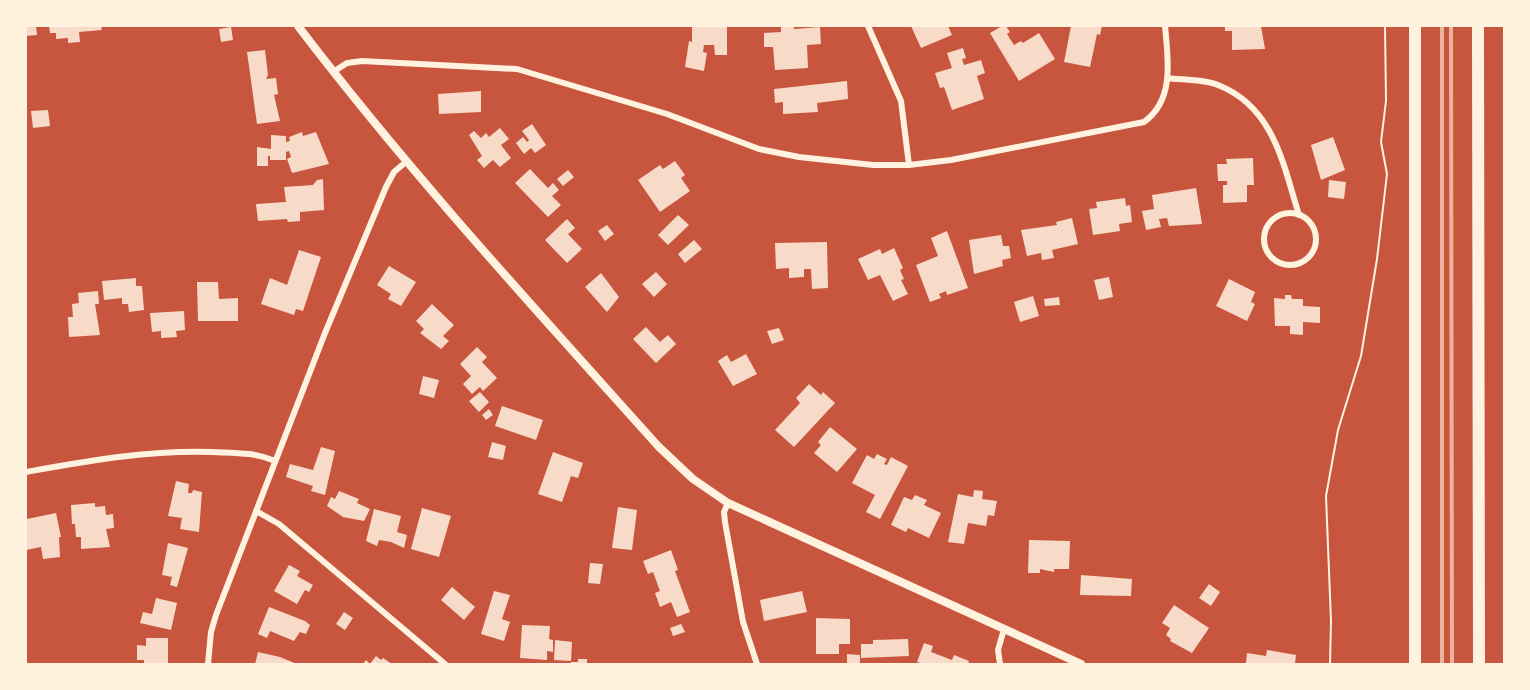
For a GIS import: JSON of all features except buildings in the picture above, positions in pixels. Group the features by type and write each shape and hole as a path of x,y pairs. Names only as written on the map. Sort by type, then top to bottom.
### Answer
{"highway":[{"path":"1415,26 1415,664"},
{"path":"1478,26 1479,664"}],"street":[{"path":"298,26 333,72 476,244 659,447 693,479 728,503 1081,664"},
{"path":"868,26 901,100 909,165"},
{"path":"333,72 348,63 362,61 517,69 667,114 759,149 799,157 873,165 909,165 951,160 1134,125 1154,115 1162,104 1167,78 1166,26"},
{"path":"1167,78 1217,84 1247,102 1272,133 1299,214 1307,219 1316,234 1314,251 1301,263 1283,265 1269,255 1264,240 1265,231 1275,218 1282,214 1299,214"},
{"path":"208,664 211,632 216,615 275,461 386,187 394,172 407,160"},
{"path":"26,472 131,454 179,451 249,453 275,461"},
{"path":"728,503 724,512 742,622 757,664"},
{"path":"256,511 279,524 445,664"},
{"path":"1000,664 998,650 1004,629"}],"path":[{"path":"1330,664 1331,621 1326,496 1338,430 1361,356 1377,259 1387,174 1382,142 1386,101 1385,26"}],"railway":[{"path":"1442,26 1442,664"},
{"path":"1451,26 1452,664"}]}
